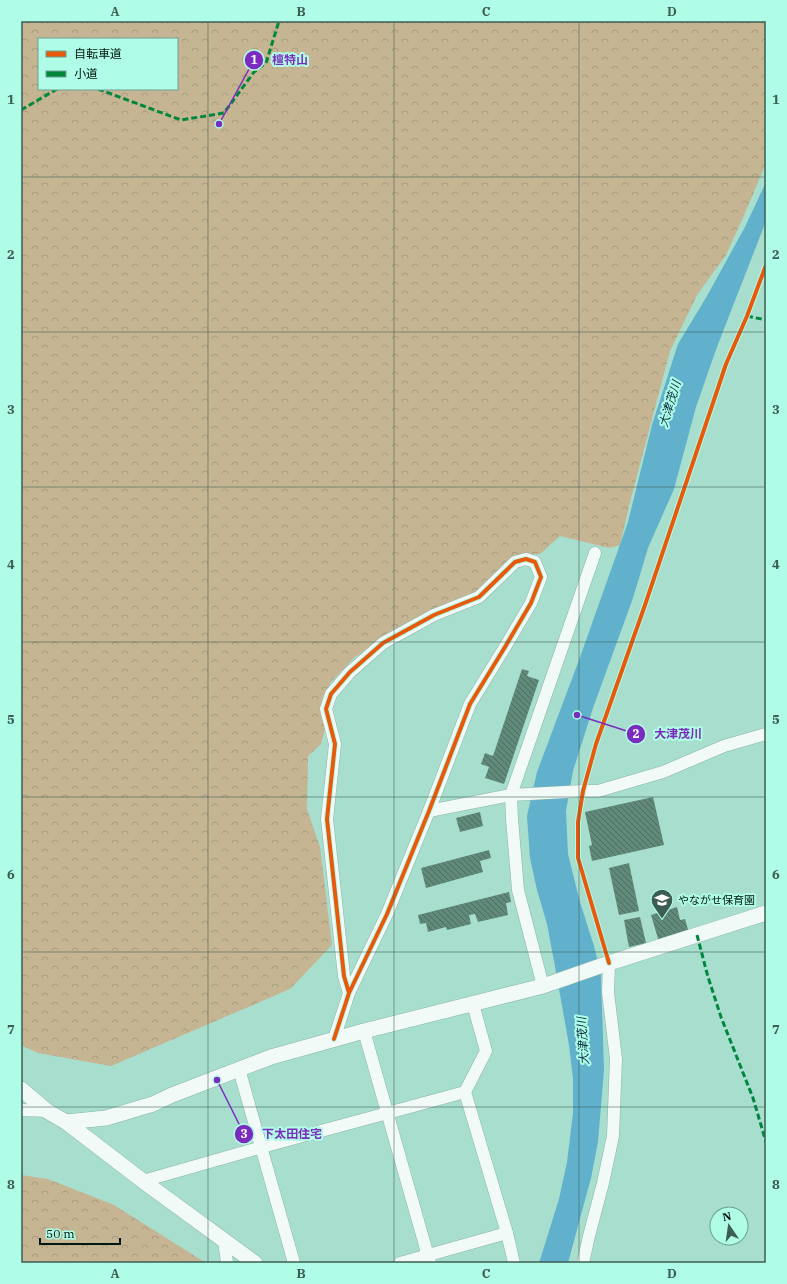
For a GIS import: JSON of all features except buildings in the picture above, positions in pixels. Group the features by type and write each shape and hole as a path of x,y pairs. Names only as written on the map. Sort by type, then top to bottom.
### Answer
{"street":[{"path":"543,986 518,890 511,795 595,553"},
{"path":"334,1039 349,993 387,914 429,811 470,704 531,603 541,577 535,562 526,559 515,562 479,597 434,615 383,643 350,672 331,694 326,709 329,726 335,744 327,819 341,958 349,993"},
{"path":"429,811 511,795 583,790 598,791 663,772 724,746 766,734"},
{"path":"66,1122 106,1118 153,1104 172,1095 271,1057 364,1031 543,986 609,963 766,913"},
{"path":"583,1263 613,1136 616,1059 608,992 609,963"},
{"path":"474,1004 486,1051 465,1092 507,1233 514,1263"},
{"path":"364,1031 429,1259"},
{"path":"240,1069 294,1263"},
{"path":"21,1090 47,1111 66,1122 143,1181 255,1263"},
{"path":"143,1181 465,1092"},
{"path":"21,1110 47,1111"},
{"path":"400,1263 429,1259 507,1233"},
{"path":"224,1240 227,1263"}],"green space":[{"path":"21,21 766,21 766,163 726,255 697,295 670,351 620,545 609,548 560,536 540,554 517,555 480,591 443,606 395,629 355,657 330,683 326,703 330,710 321,744 308,756 307,809 320,847 332,945 290,989 111,1066 38,1053 21,1045"},
{"path":"21,1175 48,1179 114,1205 206,1263 21,1263"}],"water":[{"path":"766,182 766,221 717,347 696,407 674,489 648,548 633,598 593,708 573,771 566,811 568,854 601,975 604,1070 598,1142 591,1178 568,1263 539,1263 559,1199 567,1162 573,1113 573,1079 569,1045 547,924 537,890 530,858 527,816 537,772 628,522 652,425 678,344 707,296 745,227"}],"marked path":[{"path":"101,90 181,120 224,113 254,72 266,63 279,21"},
{"path":"21,110 55,90"},
{"path":"747,316 766,320"},
{"path":"697,935 708,977 721,1017 753,1098 766,1142"}],"cycle path":[{"path":"609,963 578,858 578,822 583,791 596,744 645,605 726,364 747,316 766,265"},
{"path":"334,1039 349,993 387,914 429,811 470,704 531,603 541,577 535,562 526,559 515,562 479,597 434,615 383,643 350,672 331,694 326,709 335,744 327,819 344,976 349,993"}],"place":[{"name":"檀特山","path":"219,124"},
{"name":"大津茂川","path":"577,715"},
{"name":"やながせ保育園","path":"662,920"},
{"name":"下太田住宅","path":"217,1080"}]}
